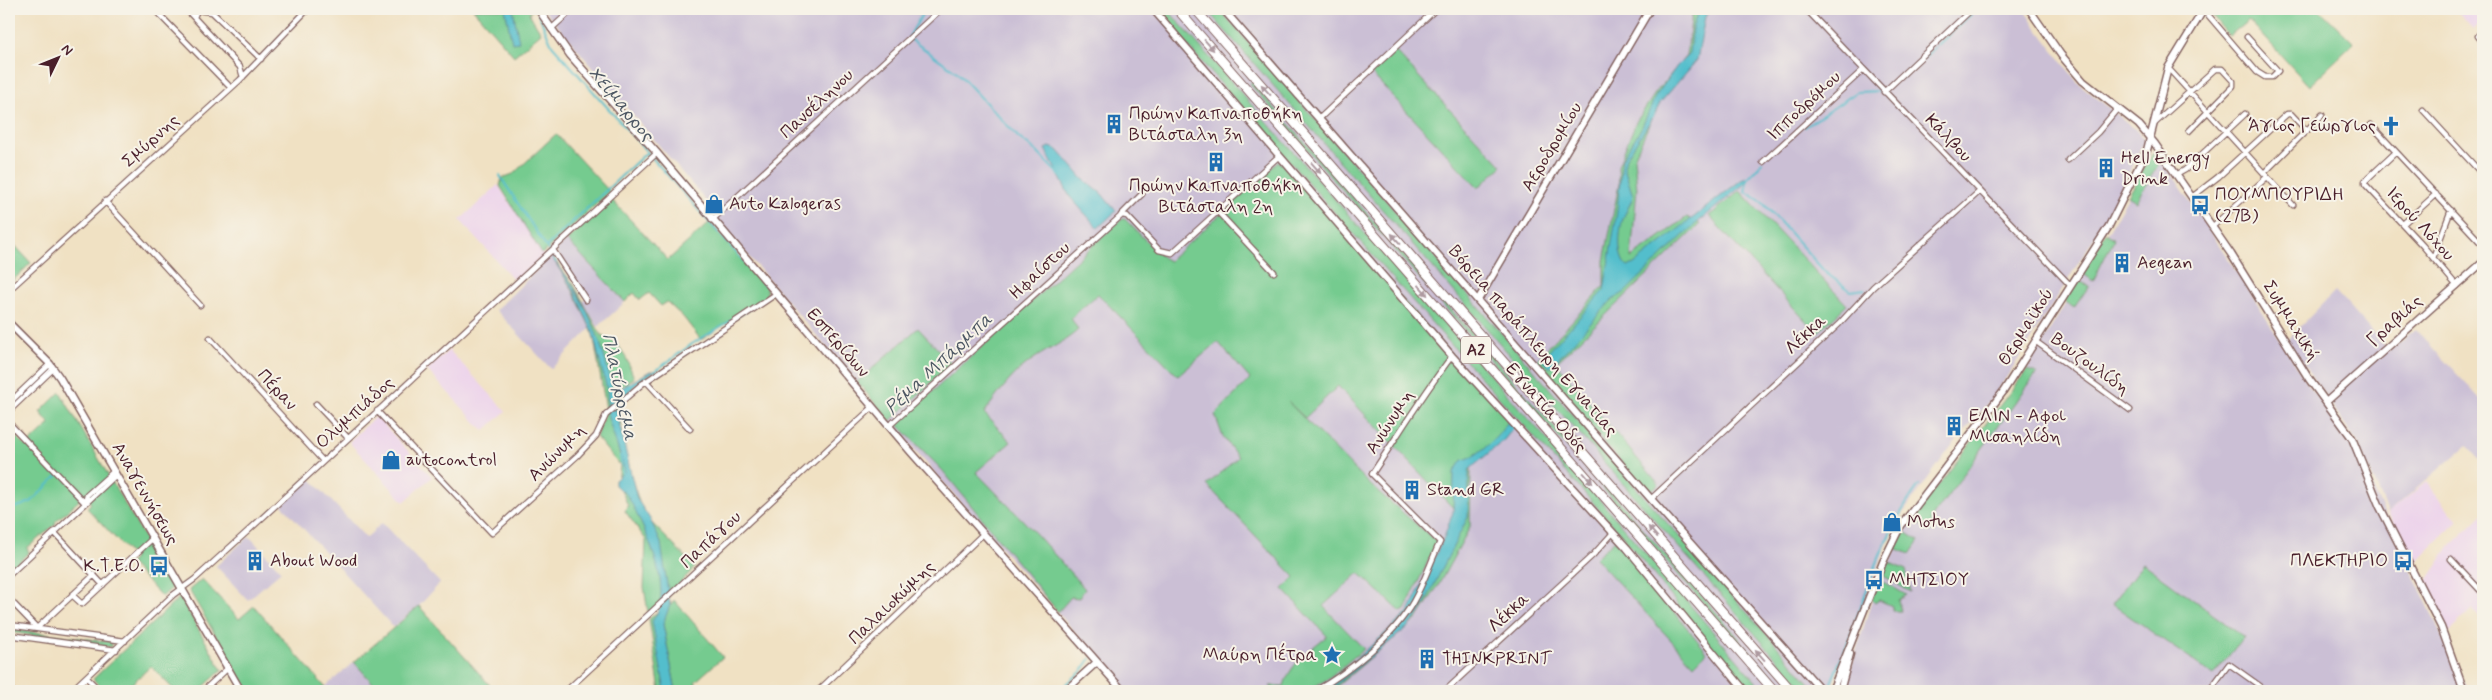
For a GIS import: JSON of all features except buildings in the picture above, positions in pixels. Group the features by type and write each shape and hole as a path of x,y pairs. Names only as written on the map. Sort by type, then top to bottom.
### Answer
{"highway":[{"name":"Εγνατία Οδός","path":"1177,9 1774,691"},
{"name":"Εγνατία Οδός","path":"1196,9 1792,691"}],"street":[{"path":"154,9 231,88"},
{"path":"186,9 240,67 243,77"},
{"name":"Σμύρνης","path":"9,290 243,77 308,9"},
{"name":"Εσπερίδων","path":"538,9 564,48 657,153 888,426 1123,691"},
{"path":"551,29 573,9"},
{"name":"Πανσέληνου","path":"712,220 941,9"},
{"path":"1153,9 1452,356 1612,534 1627,548 1745,691"},
{"name":"Βόρεια παράπλευρη Εγνατίας","path":"1223,9 1651,499 1822,691"},
{"path":"1320,118 1436,9"},
{"name":"Αεροδρομίου","path":"1478,300 1650,9"},
{"name":"Κάλβου","path":"1806,9 2070,284"},
{"path":"1884,92 1972,9"},
{"name":"Συμμαχική","path":"2029,9 2078,75 2118,108 2150,138 2192,197 2356,445 2372,490 2441,627 2464,691"},
{"path":"2204,9 2257,72 2265,77 2272,77 2278,71 2247,37"},
{"name":"Θερμαϊκού","path":"1832,691 1883,562 1900,527 1994,404 2109,226 2138,168 2150,138 2168,68 2204,9"},
{"path":"194,18 197,10 212,12 261,59"},
{"path":"2483,29 2478,36 2483,42"},
{"path":"2168,68 2293,205"},
{"path":"2153,125 2215,69 2224,70 2233,81 2233,86 2189,131"},
{"name":"Ιπποδρόμου","path":"1763,162 1863,70"},
{"path":"2068,160 2098,132 2118,108"},
{"path":"2424,110 2483,175"},
{"path":"2192,197 2289,113 2307,131"},
{"path":"2176,175 2185,170 2245,114"},
{"path":"2212,227 2266,175 2322,115"},
{"path":"2371,125 2483,245"},
{"name":"Ιερού Λόχου","path":"2396,152 2365,181 2365,184 2457,286"},
{"name":"Ολυμπιάδος","path":"71,691 181,588 200,575 657,153"},
{"path":"1121,215 1127,216 1159,250 1170,254 1180,248 1279,156"},
{"name":"Λέκκα","path":"1651,499 1839,324 1873,287 1980,191"},
{"name":"Ηφαίστου","path":"888,426 1142,194"},
{"path":"2403,224 2436,194"},
{"path":"105,201 200,306"},
{"path":"2433,258 2451,210"},
{"path":"1218,212 1274,272"},
{"path":"553,250 586,300"},
{"name":"Γραβιάς","path":"2326,402 2483,262"},
{"name":"Ανώνυμη","path":"377,411 492,533 583,450 596,436 606,415 616,406 646,381 776,294"},
{"name":"Αναγεννήσεως","path":"9,323 52,366 241,691"},
{"name":"Πέραν","path":"210,338 323,461"},
{"name":"Βουζουλίδη","path":"2035,341 2130,410"},
{"name":"Ανώνυμη","path":"1315,691 1343,673 1401,620 1414,601 1440,542 1372,474 1386,456 1406,421 1452,356"},
{"path":"9,403 52,366"},
{"path":"9,411 52,366"},
{"path":"646,381 690,428"},
{"path":"316,404 348,438"},
{"name":"Παπάγου","path":"566,691 873,407"},
{"path":"9,423 85,503"},
{"path":"9,575 85,503 87,495 115,473"},
{"path":"54,532 103,584"},
{"name":"Παλαιοκώμης","path":"818,691 983,534"},
{"name":"Λέκκα","path":"1445,691 1593,555 1612,534"},
{"path":"72,595 82,604 153,538"},
{"path":"2451,559 2480,590"},
{"path":"37,628 94,575"},
{"path":"9,599 37,628"},
{"path":"9,625 125,641"},
{"path":"9,635 116,650"},
{"name":"Θερμαϊκού","path":"1840,691 1849,659 1850,648"},
{"path":"1065,691 1097,662"},
{"path":"2210,691 2229,664 2267,691"},
{"path":"203,691 228,668"},
{"path":"86,677 100,691"},
{"path":"9,688 12,691"}],"shaded area":[{"path":"543,9 2023,9 2077,82 2135,129 2145,140 2107,217 2023,352 1994,396 1950,448 1895,524 1830,691 1127,691 906,440 715,217 718,215"},
{"path":"2455,9 2483,9 2483,21 2474,29"},
{"path":"2156,150 2306,381 2352,444 2468,691 1844,691 1870,606 1906,524 2018,384"},
{"path":"498,185 544,256 515,281 460,220"},
{"path":"567,240 625,302 598,327 583,302 587,298 558,255 557,249"},
{"path":"551,256 572,289 591,328 551,369 496,310"},
{"path":"2335,291 2389,351 2416,330 2483,402 2483,463 2467,445 2388,513 2358,443 2287,340"},
{"path":"449,350 506,411 484,431 427,370"},
{"path":"376,416 432,477 404,502 349,442"},
{"path":"310,478 366,538 382,523 440,583 419,606 393,627 282,505"},
{"path":"2426,482 2458,521 2414,564 2388,513"},
{"path":"2483,514 2483,621 2473,609 2447,634 2424,585 2451,545"},
{"path":"249,536 281,571 248,600 216,566"},
{"path":"354,662 380,691 326,691 325,687"}],"green space":[{"path":"473,9 534,9 529,13 541,33 514,56"},
{"path":"1155,9 1167,9 1580,477 1764,691 1752,691 1711,646 1621,534"},
{"path":"1206,9 1219,9 1645,498 1817,691 1805,691"},
{"path":"1697,9 1709,9 1703,17 1693,63 1661,98 1634,158 1637,189 1631,258 1687,217 1700,224 1556,363 1659,484 1648,493 1535,362 1604,286 1604,261 1619,184 1618,166 1636,122 1656,92 1686,56 1692,15"},
{"path":"2319,9 2354,43 2309,86 2249,20 2229,36 2207,10"},
{"path":"1395,51 1502,166 1478,188 1371,73"},
{"path":"1252,82 1785,691 1780,691 1250,84"},
{"path":"556,134 610,192 542,254 500,186 502,178 513,174"},
{"path":"2153,153 2160,162 2136,201 2128,196"},
{"path":"1278,162 1282,163 1509,420 1511,428 1471,464 1470,527 1438,586 1417,619 1331,691 1316,691 1411,614 1452,533 1454,509 1338,386 1305,418 1288,402 1366,481 1437,542 1405,610 1401,612 1359,573 1323,606 1364,649 1326,680 1306,691 1274,691 1270,686 1284,686 1295,664 1327,636 1283,589 1295,577 1207,485 1238,457 1223,437 1215,415 1250,379 1218,342 1178,376 1098,294 1071,318 1078,330 1020,369 984,413 1011,442 976,472 1038,536 1085,589 1079,598 1071,597 1058,612 943,471 897,424 1122,219 1125,219 1162,257 1169,261"},
{"path":"1740,191 1847,305 1817,333 1709,216"},
{"path":"611,199 668,260 710,222 767,288 767,296 701,340 684,318 667,302 661,306 649,293 640,300 634,293 625,302 567,240"},
{"path":"2105,233 2114,239 2093,281 2081,272"},
{"path":"9,239 31,263 9,284"},
{"path":"551,256 573,283 601,335 614,342 626,358 634,378 618,388 623,451 643,514 695,567 669,595 648,613 644,587 646,540 625,511 628,506 618,482 620,466 596,437 606,409 593,333 572,289"},
{"path":"2075,279 2089,286 2074,308 2063,300"},
{"path":"918,328 952,364 890,421 857,382"},
{"path":"2027,370 2037,373 1931,519 1933,529 1929,532 1913,518"},
{"path":"60,392 173,587 162,597 130,563 134,558 87,508 91,503 84,496 55,522 56,524 27,548 29,552 9,571 9,444 16,437 26,446 50,424 40,412"},
{"path":"1903,531 1919,541 1910,554 1894,548"},
{"path":"1615,540 1707,652 1694,665 1595,558"},
{"path":"1888,562 1906,570 1910,592 1882,575"},
{"path":"2143,563 2244,637 2213,675 2112,604"},
{"path":"202,579 239,619 254,606 325,687 323,691 248,691 189,590"},
{"path":"1877,582 1886,583 1906,595 1898,600 1901,611 1892,611 1892,606 1879,600 1875,603 1872,600"},
{"path":"180,597 222,670 199,691 175,691 151,666 124,691 104,691 93,679"},
{"path":"674,600 723,657 695,682 703,691 676,691 663,625 673,691 660,691 649,619 670,601 671,606"},
{"path":"419,606 495,691 380,691 354,662"},
{"path":"9,629 112,642 111,647 9,632"}],"water":[{"path":"505,9 513,9 519,42 512,43"},
{"path":"1699,9 1710,9 1705,17 1697,60 1660,103 1655,114 1626,158 1624,167 1633,196 1623,219 1620,233 1620,253 1624,263 1628,267 1634,264 1745,177 1748,181 1691,228 1625,292 1611,301 1550,368 1542,359 1604,290 1617,211 1622,159 1642,127 1655,97 1677,66 1689,54 1692,28"},
{"path":"1050,147 1058,150 1083,179 1101,193 1116,211 1098,228 1070,197 1045,149"},
{"path":"551,256 574,287 591,320 604,355 613,393 650,371 655,371 636,385 615,405 637,499 650,519 661,543 670,605 663,624 676,691 665,691 652,621 658,611 661,598 661,585 654,556 630,501 624,492 615,485 615,480 625,471 608,418 607,390 592,331 574,291"},
{"path":"1509,420 1515,426 1504,440 1469,470 1468,517 1420,613 1407,628 1328,691 1311,691 1336,677 1408,613 1445,535 1453,512 1454,472 1462,460 1475,455 1489,444 1501,432"}],"waterway":[{"name":"Ρέμα Μπάρμπα","path":"909,37 925,9"},
{"path":"1902,78 1977,9"},
{"name":"Χείμαρρος","path":"538,13 552,45 647,152 547,246"},
{"name":"Ρέμα Μπάρμπα","path":"910,39 957,72 1019,138 1036,151 1061,177"},
{"path":"1805,127 1857,92 1884,91"},
{"path":"647,152 765,285"},
{"path":"1746,180 1763,162"},
{"name":"Πλατύρρεμα","path":"500,176 556,262"},
{"path":"1747,182 1745,191 1762,202 1826,273 1851,291 1865,289"},
{"name":"Ρέμα Μπάρμπα","path":"654,372 692,344 750,309"},
{"name":"Πλατύρρεμα","path":"620,456 623,473"},
{"path":"9,510 31,502 57,476"},
{"path":"1828,691 1880,555 1897,519 1919,485"},
{"name":"Ρέμα Μπάρμπα","path":"1058,691 1082,671 1091,658"}],"place":[{"name":"Πρώην Καπναποθήκη Βιτάσταλη 3η","path":"1114,124"},
{"name":"Άγιος Γεώργιος","path":"2391,126"},
{"name":"Πρώην Καπναποθήκη Βιτάσταλη 2η","path":"1216,162"},
{"name":"Hell Energy Drink","path":"2106,168"},
{"name":"Auto Kalogeras","path":"714,204"},
{"name":"ΠΟΥΜΠΟΥΡΙΔΗ (27Β)","path":"2200,205"},
{"name":"Aegean","path":"2122,263"},
{"name":"ΕΛΙΝ - Αφοι Μισαηλίδη","path":"1954,426"},
{"name":"autocontrol","path":"391,460"},
{"name":"Stand GR","path":"1412,490"},
{"name":"Motus","path":"1892,522"},
{"name":"About Wood","path":"255,561"},
{"name":"ΠΛΕΚΤΗΡΙΟ","path":"2403,561"},
{"name":"K.T.E.O.","path":"159,566"},
{"name":"ΜΗΤΣΙΟΥ","path":"1874,580"},
{"name":"Μαύρη Πέτρα","path":"1332,655"},
{"name":"THINKPRINT","path":"1427,659"}]}
